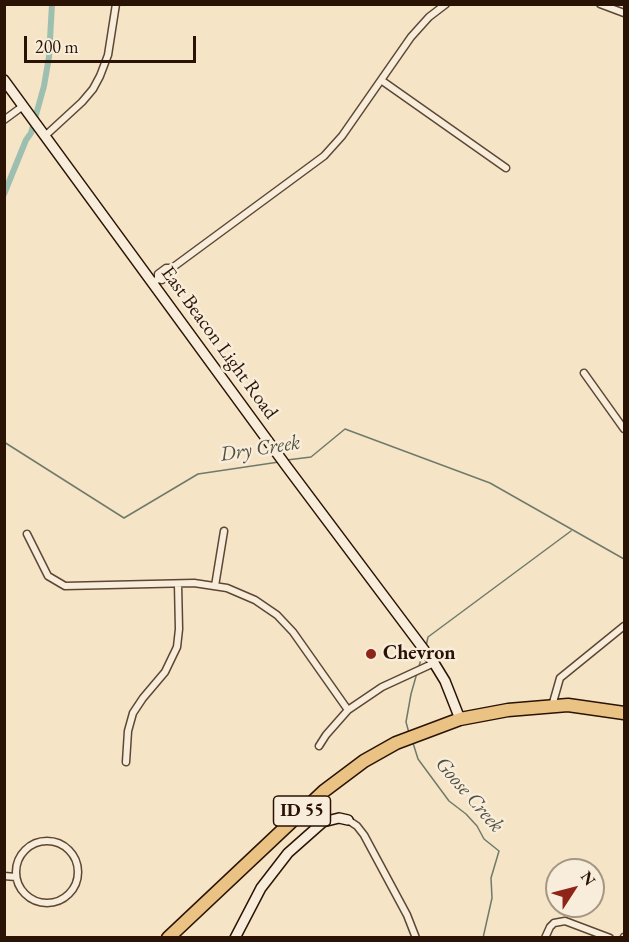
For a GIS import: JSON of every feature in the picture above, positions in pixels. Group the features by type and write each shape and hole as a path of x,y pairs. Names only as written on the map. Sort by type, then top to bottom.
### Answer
{"highway":[{"name":"ID 55","path":"168,938 315,799 349,772 396,743 460,719 508,710 568,705 624,713"}],"main road":[{"name":"East Beacon Light Road","path":"4,80 155,281 265,437 434,663 445,681 460,719"},
{"path":"235,938 261,888 288,853 322,822 348,820"}],"street":[{"path":"45,136 82,102 100,76 108,55 116,4"},
{"path":"155,281 162,280 170,274 172,268 324,156 342,136 420,26 446,4"},
{"path":"600,4 624,13"},
{"path":"381,80 506,168"},
{"path":"4,120 26,110"},
{"path":"584,373 624,429"},
{"path":"215,586 225,531"},
{"path":"27,534 48,576 60,585 74,587 178,584 215,586 235,591 255,600 284,622 348,710"},
{"path":"126,762 128,732 133,713 171,664 177,647 178,584"},
{"path":"552,706 560,678 624,626"},
{"path":"319,746 348,710 382,687 434,663"},
{"path":"348,820 364,835 407,915 416,938"},
{"path":"48,840 66,847 72,853 79,871 78,880 68,896 50,904 32,900 24,894 16,877 18,859 23,851 30,845 48,840"},
{"path":"4,876 16,877"},
{"path":"545,938 554,923 564,921 610,938"}],"waterway":[{"path":"4,194 31,133 44,86 49,57 52,4"},
{"name":"Dry Creek","path":"287,460 311,457 345,429 490,483 624,559"},
{"name":"Dry Creek","path":"4,442 124,518 198,474 279,462"},
{"name":"Goose Creek","path":"426,646 428,637 571,531"},
{"name":"Goose Creek","path":"419,666 422,656"},
{"name":"Goose Creek","path":"409,733 406,722 417,673"},
{"name":"Goose Creek","path":"413,743 418,759 449,801 466,814 477,826 484,839 499,851 491,878 492,898 483,938"}],"place":[{"name":"Chevron","path":"371,654"}]}
